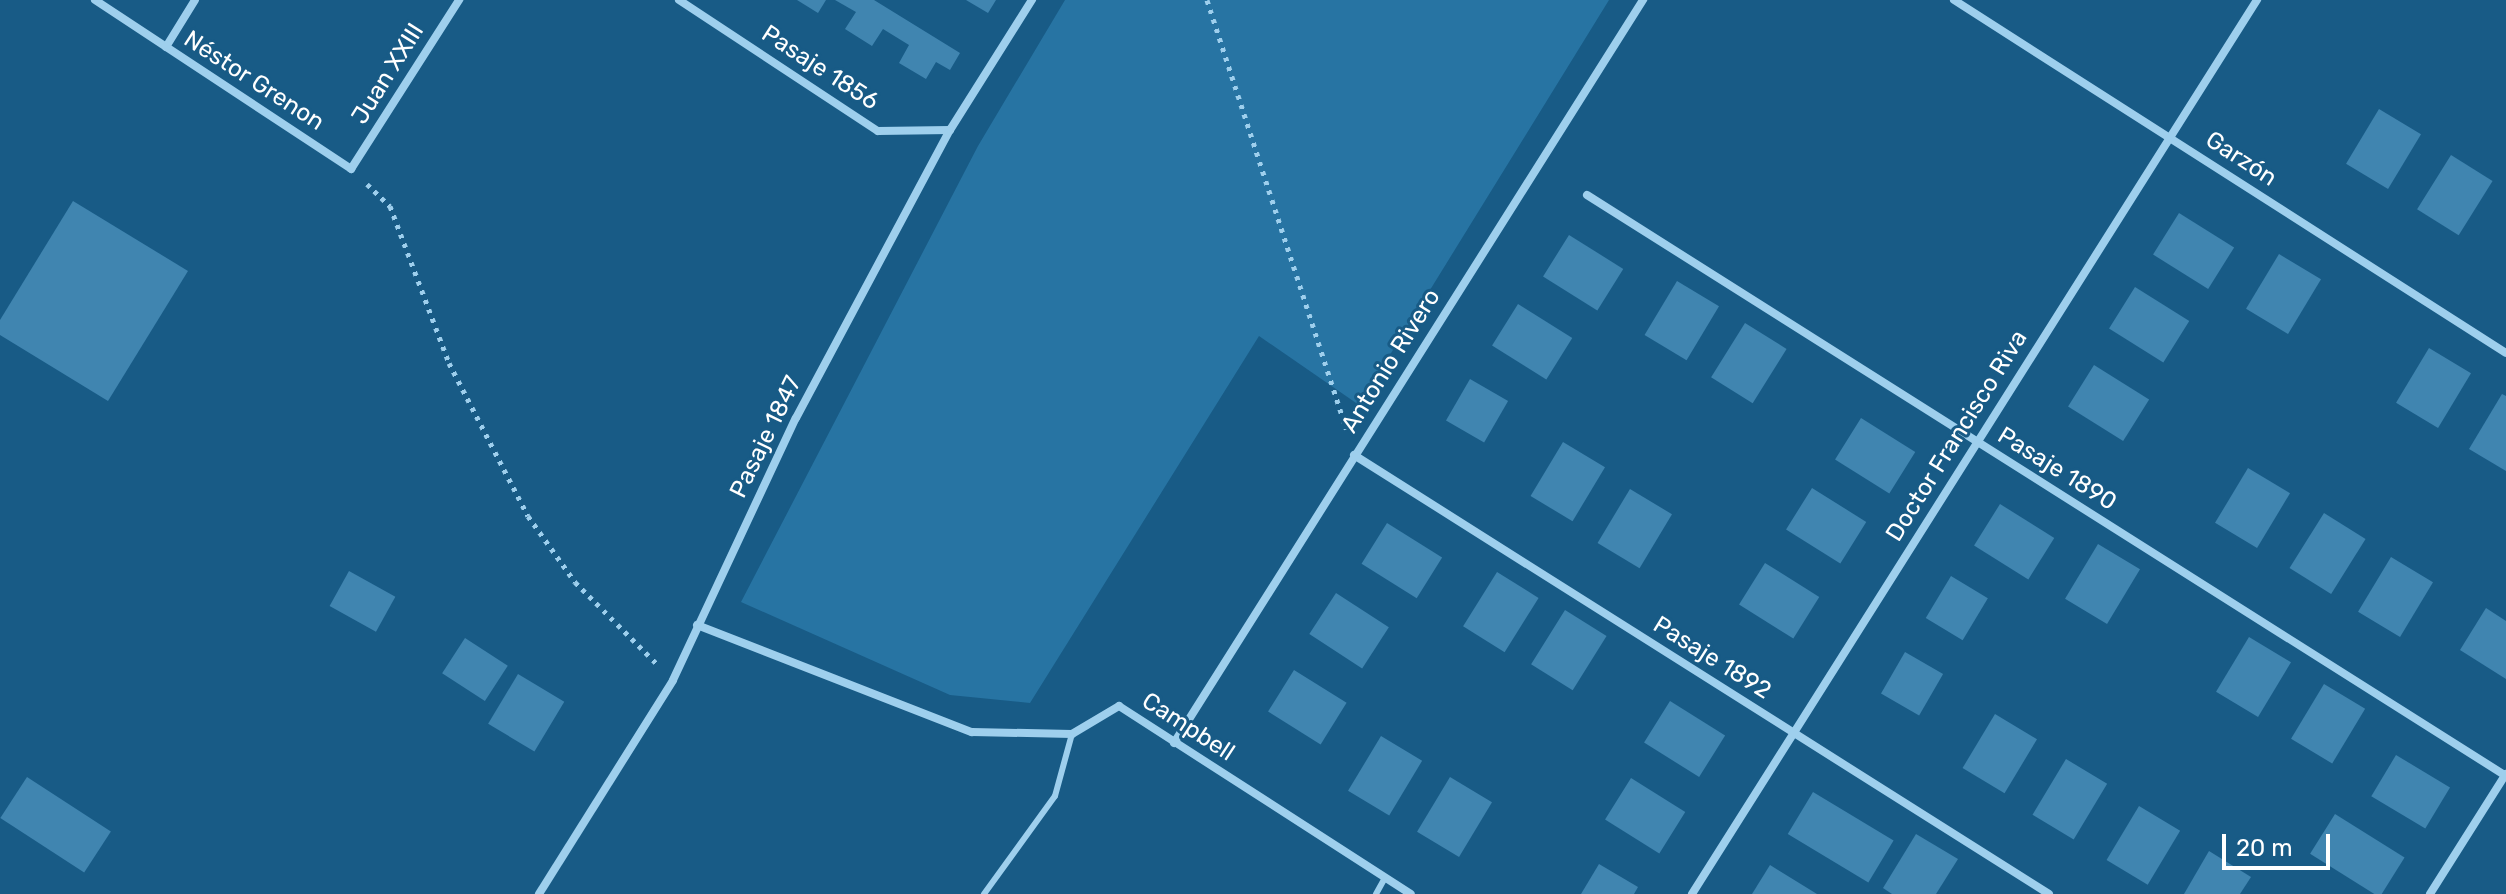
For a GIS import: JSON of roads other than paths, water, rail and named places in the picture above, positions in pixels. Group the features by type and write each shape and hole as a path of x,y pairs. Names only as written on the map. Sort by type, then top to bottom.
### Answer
{"street":[{"name":"Néstor Grenon","path":"95,0 351,169"},
{"path":"166,47 195,0"},
{"name":"Juan XXIII","path":"351,169 459,0"},
{"name":"Pasaje 1856","path":"679,0 878,131 950,130"},
{"name":"Pasaje 1847","path":"539,894 673,680 796,418 950,130 1032,0"},
{"name":"Antonio Rivero","path":"1174,743 1643,0"},
{"name":"Garzón","path":"1954,0 2506,353"},
{"name":"Doctor Francisco Riva","path":"1692,894 2257,0"},
{"name":"Pasaje 1890","path":"1587,195 2506,775"},
{"name":"Pasaje 1892","path":"1354,455 2049,894"},
{"path":"697,625 972,732 1072,734"},
{"name":"Campbell","path":"1072,734 1119,706 1411,894"},
{"path":"2430,894 2506,775"}],"lane":[{"path":"984,894 1055,796 1072,734"},
{"path":"1376,894 1385,878"}]}
